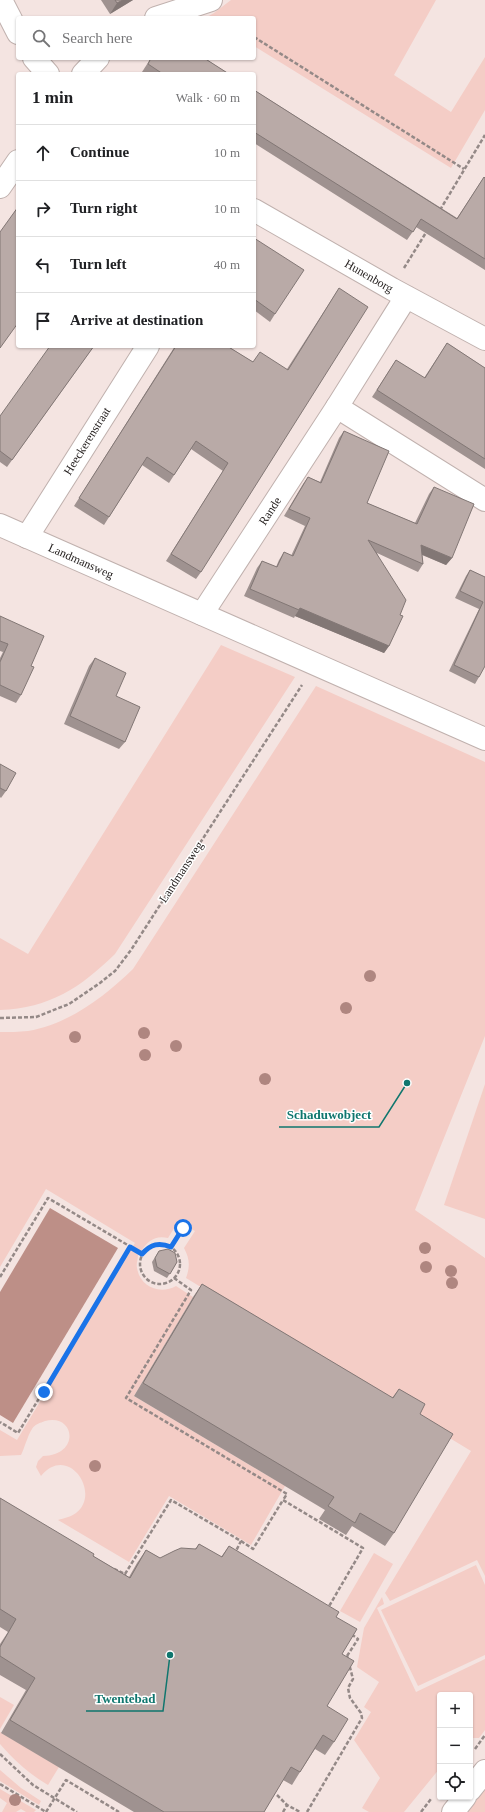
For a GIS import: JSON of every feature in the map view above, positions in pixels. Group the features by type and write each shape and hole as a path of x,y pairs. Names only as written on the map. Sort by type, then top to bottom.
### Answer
{"street":[{"path":"1,0 16,29"},
{"path":"162,16 210,0"},
{"path":"36,60 46,72"},
{"path":"85,72 96,60"},
{"path":"0,187 16,164"},
{"name":"Hunenborg","path":"256,211 399,293 485,339"},
{"name":"Rande","path":"202,614 337,407 399,293"},
{"name":"Heeckerenstraat","path":"27,537 147,348"},
{"path":"337,407 485,500"},
{"name":"Landmansweg","path":"0,525 485,739"},
{"path":"473,1786 485,1771"},
{"path":"453,1812 463,1800"}],"path":[{"path":"256,38 464,169"},
{"path":"436,216 485,135"},
{"path":"399,293 428,229"},
{"name":"Landmansweg","path":"0,1018 36,1018 69,1004 115,971 131,950 316,664"},
{"path":"0,1277 48,1198 142,1254"},
{"path":"171,1247 183,1228"},
{"path":"159,1244 171,1247 179,1256 180,1262 180,1268 174,1278 169,1282 157,1284 146,1278 140,1267 142,1254 152,1245 159,1244"},
{"path":"0,1422 18,1433 130,1247"},
{"path":"112,1568 125,1574 171,1500 242,1541 253,1549 287,1494 126,1398 191,1290 174,1278"},
{"path":"283,1500 363,1548 327,1610"},
{"path":"234,1555 242,1541"},
{"path":"345,1660 358,1639 346,1632"},
{"path":"307,1812 362,1718 350,1698 348,1688 353,1679 347,1656"},
{"path":"473,1751 485,1735"},
{"path":"0,1754 33,1785 77,1812"},
{"path":"0,1784 46,1812 66,1780 118,1812"},
{"path":"277,1795 287,1805 300,1812"},
{"path":"283,1812 287,1805"}],"shaded area":[{"path":"231,0 436,0 394,75 451,112 485,57 485,110 451,168 256,47 256,16 209,16"},
{"path":"221,645 295,677 115,954 89,977 63,994 34,1005 0,1010 0,938 28,954"},
{"path":"316,686 485,762 485,1036 415,1210 485,1258 485,1576 477,1560 390,1601 385,1593 471,1451 186,1278 189,1263 184,1248 195,1231 178,1222 168,1238 156,1238 146,1244 141,1251 133,1246 135,1243 46,1189 0,1267 0,1032 28,1031 72,1016 110,990 133,969"},
{"path":"485,1084 485,1219 444,1205"},
{"path":"50,1208 118,1248 13,1423 0,1415 0,1292"},
{"path":"131,1250 138,1255 137,1266 139,1275 146,1284 152,1288 164,1290 176,1286 193,1297 134,1396 285,1486 251,1545 169,1496 129,1562 58,1520 76,1513 83,1504 85,1494 83,1484 78,1475 71,1468 62,1465 51,1467 41,1476 36,1467 38,1461 43,1456 55,1454 64,1449 70,1435 68,1428 63,1423 55,1420 45,1421 38,1424 33,1427 30,1432 21,1455 0,1456 0,1430 17,1440"},
{"path":"374,1553 393,1564 360,1622 340,1611"},
{"path":"476,1565 485,1585 485,1655 418,1686 381,1610"},
{"path":"382,1597 384,1604 377,1608 416,1692 485,1659 485,1730 479,1738 473,1738 473,1692 437,1692 437,1772 404,1812 369,1812 362,1808 380,1778 354,1740 371,1712 364,1707 379,1682 357,1667 364,1628"},
{"path":"0,1697 14,1705 0,1729"},
{"path":"0,1732 59,1767 48,1785 28,1771 5,1750 0,1744"},
{"path":"0,1770 21,1788 41,1801 39,1805 0,1781"},
{"path":"485,1788 485,1812 467,1812"},
{"path":"0,1789 36,1810 34,1812 26,1812 21,1809 16,1812 2,1812 7,1803 0,1798"}],"building":[{"path":"115,0 123,0 117,3"},
{"path":"150,60 207,60 226,72 160,72 148,64"},
{"path":"256,91 457,219 484,177 485,178 485,259 421,219 413,232 256,133"},
{"path":"16,210 16,326 0,348 0,232"},
{"path":"256,239 304,270 275,314 256,300"},
{"path":"339,288 368,307 201,572 171,554 228,463 196,441 174,475 147,457 109,517 79,498 175,348 230,348 253,362 260,352 288,370"},
{"path":"447,343 485,368 485,459 377,390 396,360 425,378"},
{"path":"49,348 93,348 12,460 0,451 0,416"},
{"path":"344,431 389,451 367,503 417,524 434,487 474,504 452,558 421,545 423,564 368,540 406,600 400,615 403,616 389,646 300,608 299,610 250,589 262,561 277,567 284,552 293,556 310,518 289,509 308,477 321,483"},
{"path":"470,570 485,577 485,666 479,677 454,665 483,602 460,591"},
{"path":"0,616 44,636 31,666 34,667 21,695 0,685 0,662 8,644 0,641"},
{"path":"95,658 126,673 116,696 140,707 125,742 70,716"},
{"path":"0,764 16,773 6,791 0,788"},
{"path":"168,1249 175,1253 177,1262 170,1274 157,1267 155,1258 159,1251"},
{"path":"202,1284 393,1398 399,1389 425,1404 420,1414 453,1434 394,1533 360,1513 355,1523 328,1506 334,1497 143,1383"},
{"path":"0,1498 94,1554 93,1556 130,1578 146,1550 160,1558 181,1548 196,1549 199,1544 222,1557 229,1546 339,1612 336,1617 357,1629 342,1654 354,1661 327,1706 348,1719 334,1742 323,1735 300,1772 291,1767 264,1812 164,1812 10,1720 35,1678 0,1656 0,1647 16,1619 0,1609"}],"place":[{"name":"Schaduwobject","path":"407,1083"},
{"name":"Twentebad","path":"170,1655"}],"route":[{"path":"44,1392 130,1247 142,1254 152,1245 165,1244 171,1247 183,1228"}]}
